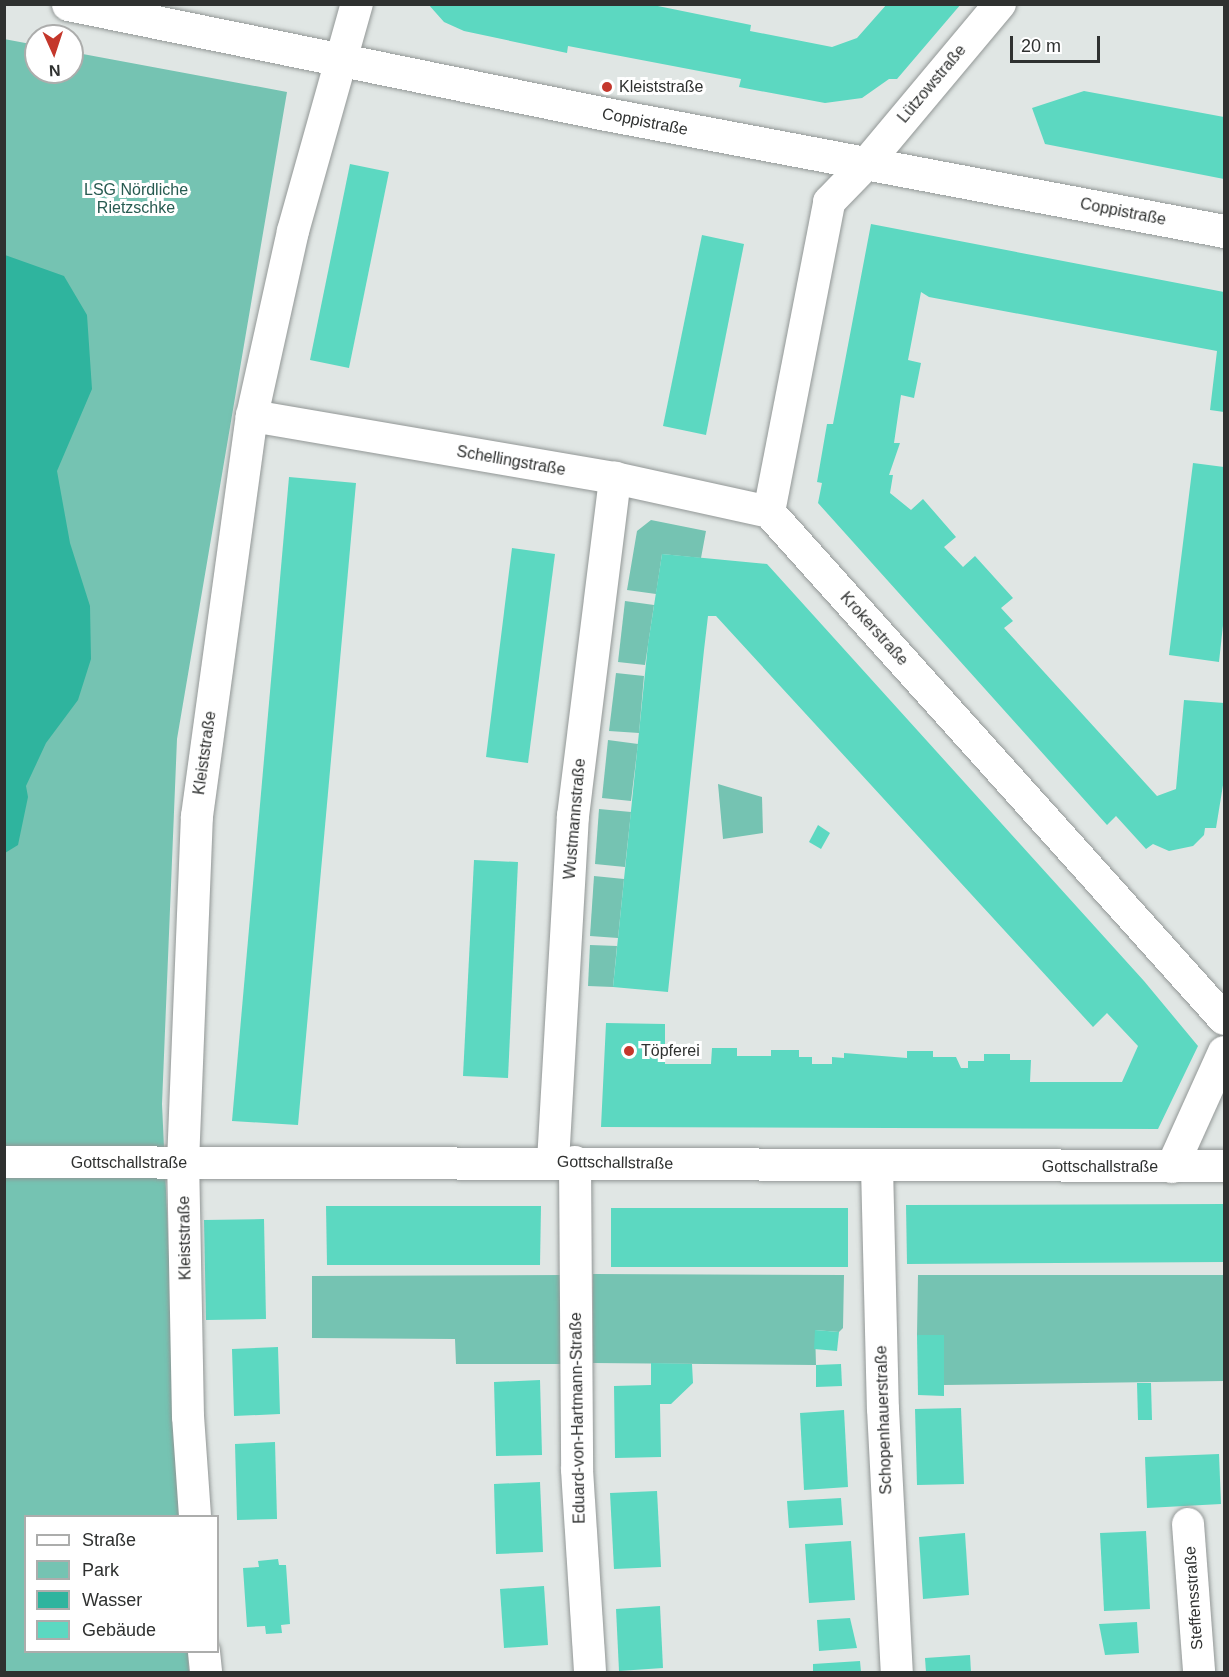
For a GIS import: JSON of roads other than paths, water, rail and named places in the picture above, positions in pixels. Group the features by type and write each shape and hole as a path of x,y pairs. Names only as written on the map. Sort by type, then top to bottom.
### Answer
{"main road":[{"name":"Coppistraße","path":"68,5 866,164 1224,231"}],"street":[{"name":"Kleiststraße","path":"195,1515 188,1417 183,1163 197,816 252,416 293,231 357,4"},
{"name":"Lützowstraße","path":"866,164 1000,4"},
{"path":"769,512 829,202 866,164"},
{"name":"Schellingstraße","path":"252,416 615,478 769,512"},
{"name":"Wustmannstraße","path":"564,1162 573,816 615,478"},
{"name":"Krokerstraße","path":"769,512 1224,1011"},
{"path":"1172,1167 1224,1052"},
{"name":"Gottschallstraße","path":"4,1162 564,1162 877,1167 1224,1166"},
{"name":"Eduard-von-Hartmann-Straße","path":"564,1162 577,1470 590,1672"},
{"name":"Schopenhauerstraße","path":"877,1167 883,1409 897,1672"},
{"name":"Steffensstraße","path":"1188,1524 1199,1672"},
{"path":"204,1653 206,1672"}],"water":[{"path":"5,255 64,276 87,315 92,389 57,471 70,543 90,606 91,659 78,700 46,743 26,786 28,797 18,845 5,853"}],"place":[{"name":"Kleiststraße","path":"607,87"},
{"name":"Töpferei","path":"629,1051"}],"park label":[{"name":"LSG Nördliche Rietzschke","path":"136,199"}]}
